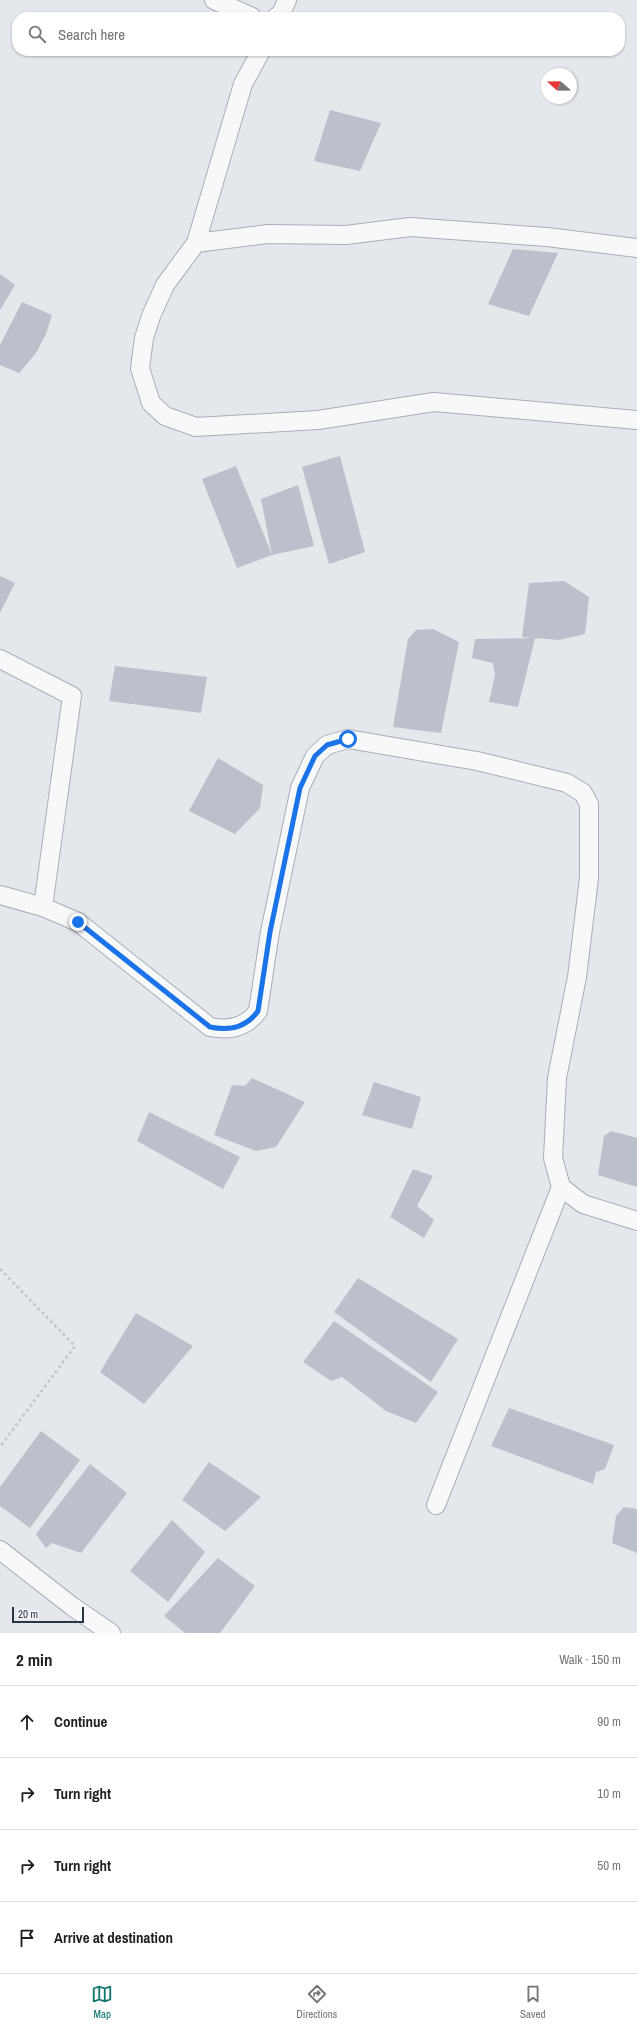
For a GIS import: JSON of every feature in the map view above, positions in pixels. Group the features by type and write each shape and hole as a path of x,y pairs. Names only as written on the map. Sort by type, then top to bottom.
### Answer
{"street":[{"path":"214,0 241,12"},
{"path":"281,12 287,0"},
{"path":"258,56 243,84 196,243 165,285 151,316 144,338 140,368 151,403 165,416 196,427 318,420 434,402 637,420"},
{"path":"196,243 268,234 346,236 410,227 547,237 637,248"},
{"path":"0,659 72,696 43,906"},
{"path":"0,894 43,906 78,922 210,1027 224,1030 251,1020 258,1011 270,932 300,788 315,756 327,745 348,739 477,761 567,783 584,793 589,804 589,878 577,977 557,1078 553,1158 561,1187 582,1204 637,1221"},
{"path":"436,1505 561,1187"},
{"path":"0,1550 74,1608 111,1633"}],"path":[{"path":"0,1268 76,1346 0,1447"}],"building":[{"path":"330,110 381,123 360,171 314,161"},
{"path":"513,249 558,253 529,316 488,304"},
{"path":"0,274 15,285 0,310"},
{"path":"22,302 52,315 46,334 36,353 19,373 0,365 0,345"},
{"path":"340,456 365,552 329,564 302,467"},
{"path":"236,466 272,555 237,568 202,479"},
{"path":"298,485 314,546 272,555 261,499"},
{"path":"0,576 15,583 0,613"},
{"path":"564,581 589,597 585,634 559,640 535,638 518,707 489,702 495,675 493,663 472,658 475,639 533,638 522,637 529,583"},
{"path":"433,629 459,642 441,733 393,727 408,639 416,630"},
{"path":"115,666 207,677 201,713 109,701"},
{"path":"218,758 263,785 260,808 235,834 189,811"},
{"path":"252,1078 305,1102 276,1147 256,1151 214,1135 232,1085 245,1086"},
{"path":"374,1082 421,1097 412,1129 362,1115"},
{"path":"149,1112 240,1157 223,1189 137,1141"},
{"path":"611,1131 637,1138 637,1187 598,1175 604,1136"},
{"path":"413,1169 433,1176 417,1206 434,1220 424,1238 390,1217"},
{"path":"358,1278 458,1339 431,1382 334,1312"},
{"path":"136,1313 193,1346 144,1404 100,1372"},
{"path":"334,1321 438,1392 416,1423 386,1411 342,1377 331,1381 303,1362"},
{"path":"509,1408 614,1445 605,1469 596,1472 593,1484 491,1446"},
{"path":"41,1431 80,1460 30,1528 0,1506 0,1487"},
{"path":"209,1462 261,1497 225,1531 182,1500"},
{"path":"90,1464 127,1493 81,1553 52,1543 46,1548 36,1534"},
{"path":"624,1507 637,1509 637,1553 612,1543 616,1516"},
{"path":"172,1520 205,1552 168,1602 130,1571"},
{"path":"218,1558 255,1586 220,1633 185,1633 164,1616"}],"route":[{"path":"78,922 210,1027 224,1030 251,1020 258,1011 270,932 300,788 315,756 327,745 348,739"}]}
